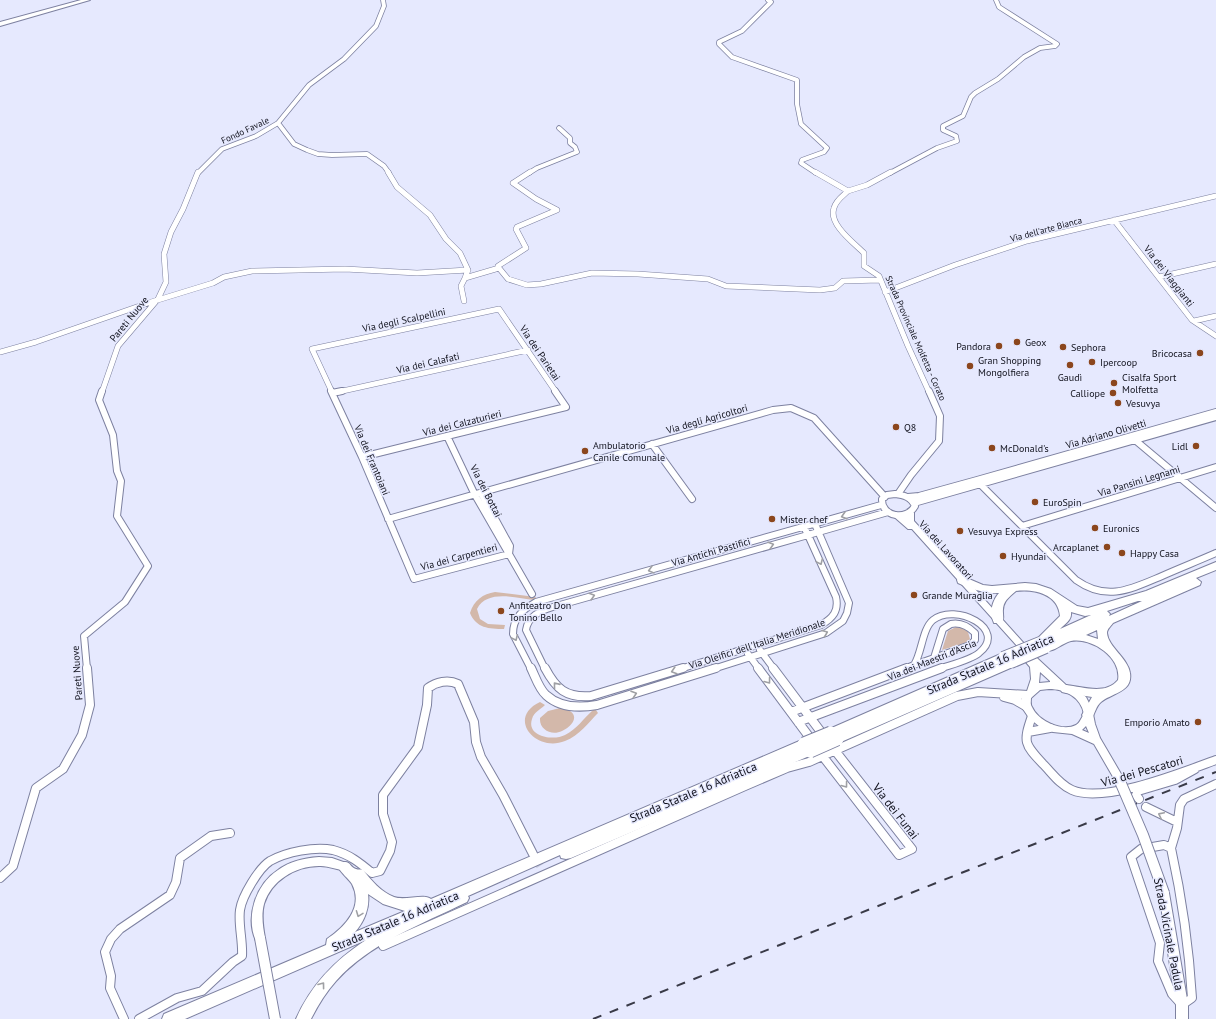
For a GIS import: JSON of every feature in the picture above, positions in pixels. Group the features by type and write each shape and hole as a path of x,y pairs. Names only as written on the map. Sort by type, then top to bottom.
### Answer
{"highway":[{"path":"0,24 82,0"},
{"path":"0,24 87,0"},
{"name":"Strada Statale 16 Adriatica","path":"169,1019 483,882 807,748 834,741 1007,660 1043,645 1146,595 1216,566"},
{"name":"Strada Statale 16 Adriatica","path":"1043,645 1069,637 1216,573"},
{"path":"962,580 975,586 995,590 1033,587 1048,592 1078,611 1091,612 1112,604 1146,595"},
{"path":"998,620 997,605 1001,597 1015,588"},
{"path":"1043,645 1066,617 1065,608 1059,599"},
{"path":"1088,715 1095,701 1105,694 1114,691 1121,685 1125,676 1124,666 1115,652 1104,642 1101,628 1104,624 1116,616"},
{"path":"1069,637 1078,637 1089,640 1101,644 1115,652"},
{"path":"1066,688 1105,694"},
{"name":"Strada Statale 16 Adriatica","path":"186,1019 807,748"},
{"path":"345,867 357,873 371,889 382,898 402,905 428,902 483,882"},
{"path":"273,974 336,941 355,922 361,907 362,893 357,881 345,867"},
{"path":"303,1019 312,1000 324,983 334,971 352,956 370,944 462,898"}],"main road":[{"path":"892,513 909,520"},
{"name":"Via dei Lavoratori","path":"909,520 1034,662"},
{"name":"Via dei Lavoratori","path":"909,520 1034,662"},
{"path":"1034,662 1037,676 1034,686 1026,701 1029,712 1039,722 1050,728 1062,731 1073,730 1082,725 1088,715"},
{"name":"Strada Vicinale Padula","path":"1034,662 1053,679 1076,694 1083,701 1087,708 1090,725 1119,779 1151,853 1164,893 1182,1005 1182,1019"},
{"path":"1030,693 1045,686 1066,688"},
{"path":"1073,730 1098,742"},
{"path":"275,1019 260,938 258,918 259,904 266,889 276,878 290,868 310,861 330,862 345,867"}],"street":[{"name":"Fondo Favale","path":"158,299 166,282 164,254 170,232 199,170 222,149 256,136 278,123 309,85 344,59 376,26 384,6 383,0"},
{"path":"768,0 771,2 742,31 719,42 719,44 732,57 797,80 797,104 801,124 827,148 824,152 802,160 801,163 848,191 867,185 937,148 957,141 956,136 943,130 943,126 963,116 971,97 975,93 998,79 1024,57 1040,48 1055,46 1057,44 999,7 996,0"},
{"path":"278,123 294,144 307,150 318,154 332,155 367,154 384,166 397,187 430,215 446,239 460,253 468,270 460,285 464,301"},
{"path":"465,278 499,268 498,266 526,248 516,229 517,227 557,210 536,199 513,183 537,168 577,152 575,147 570,143 570,138 559,128"},
{"name":"Strada Provinciale Molfetta - Corato","path":"848,191 834,204 832,210 834,218 841,230 864,253 864,266 879,276 908,346 937,406 940,416 939,441 911,475 898,494"},
{"name":"Via dell'arte Bianca","path":"885,292 955,265 1027,242 1216,196"},
{"name":"Via dei Viaggianti","path":"1114,220 1194,322 1216,336"},
{"path":"1160,277 1216,264"},
{"path":"499,268 508,280 527,285 541,284 592,273 638,274 708,279 726,286 750,286 803,290 836,288 845,280 880,280"},
{"path":"158,299 213,283 224,277 252,271 345,269 417,273 468,270"},
{"name":"Pareti Nuove","path":"0,352 11,347 37,342 158,299"},
{"name":"Pareti Nuove","path":"0,878 11,870 15,864 15,855 36,788 63,769 82,735 90,705 90,686 84,636 125,602 148,566 117,516 121,481 117,471 113,436 99,400 118,346 158,299"},
{"name":"Via degli Scalpellini","path":"312,349 499,309"},
{"name":"Via dei Parietai","path":"499,309 566,407"},
{"path":"1194,322 1216,316"},
{"name":"Via dei Frantoiani","path":"312,349 362,457 414,579"},
{"name":"Via dei Calafati","path":"332,393 528,350"},
{"name":"Via dei Calzaturieri","path":"362,457 566,407"},
{"name":"Via degli Agricoltori","path":"388,519 774,410 791,408 814,418 885,496"},
{"name":"Via Adriano Olivetti","path":"914,503 979,482 1216,412"},
{"name":"Via Adriano Olivetti","path":"908,497 919,496 979,482 1216,417"},
{"name":"Via dei Bottai","path":"447,436 478,494 510,546 509,554 532,594"},
{"path":"1135,440 1216,508"},
{"path":"652,444 692,499"},
{"name":"Via Pansini Legnami","path":"1022,526 1216,467"},
{"path":"979,482 1076,580 1088,587 1107,592 1128,590 1216,553"},
{"path":"892,513 881,505 882,499 885,496 898,494 908,497 914,503 914,508 909,520"},
{"name":"Via Antichi Pastifici","path":"597,705 584,707 560,704 545,695 541,690 512,630 516,618 523,610 541,600 881,505"},
{"name":"Via Antichi Pastifici","path":"591,696 580,697 568,694 555,685 526,630 529,621 541,611 818,532 892,513"},
{"name":"Via Oleifici dell'Italia Meridionale","path":"597,705 802,641 837,628 845,620 849,610 849,603 815,524"},
{"name":"Via Oleifici dell'Italia Meridionale","path":"591,696 745,650 821,626 832,620 837,612 838,604 804,527"},
{"name":"Via dei Carpentieri","path":"414,579 509,554"},
{"name":"Via dei Maestri d’Ascia","path":"791,712 911,666 917,662 920,655 928,625 939,616 949,614 962,615 971,618 984,627 989,640 984,650 978,654 798,722"},
{"path":"911,666 934,658 970,645 975,640 974,633 964,625 954,624 946,627 934,658"},
{"path":"796,633 802,641"},
{"name":"Via dei Funai","path":"745,650 823,756 899,855 912,849 834,741 810,717 757,646"},
{"path":"920,655 934,670"},
{"path":"139,1019 176,998 202,991 233,962 242,956 243,944 240,910 248,889 255,878 269,862 286,854 318,849 332,850 348,855 372,873 380,871 390,851 392,842 383,814 383,795 418,747 427,705 428,688 433,684 451,682 458,684 474,722 476,742 481,757 503,795 533,854"},
{"path":"383,946 544,871 788,768 823,756 834,741 957,696 978,692 1030,693"},
{"path":"993,693 1015,700 1029,712"},
{"name":"Via dei Pescatori","path":"1029,712 1026,743 1062,784 1080,793 1098,794 1170,776 1216,760"},
{"path":"1028,732 1050,728"},
{"path":"1139,799 1136,795 1138,791 1176,780 1188,774 1198,766"},
{"path":"1171,848 1164,845 1140,849 1135,851 1131,857 1160,943 1158,961 1172,994 1182,1005 1192,998 1191,958 1177,873 1171,848 1180,805 1184,799 1216,784"},
{"path":"1146,807 1177,822"},
{"path":"124,1019 110,988 111,976 106,952 111,939 120,929 170,895 174,889 179,870 180,858 211,836 230,833"}],"shaded area":[{"path":"495,592 536,597 534,600 502,596 488,599 482,603 477,609 480,619 488,624 505,625 504,629 493,629 479,625 470,613 480,598"},
{"path":"956,627 963,628 968,632 970,639 965,643 942,650 948,631"},
{"path":"540,702 545,705 534,715 531,725 537,734 542,736 554,738 565,735 576,727 593,710 596,710 598,713 575,736 570,739 554,743 544,742 535,738 525,725 525,717 530,709"},
{"path":"560,708 571,711 574,717 573,721 562,731 554,733 547,731 542,726 540,718 548,711"}],"tunnel":[{"path":"536,859 542,869"}],"railway":[{"path":"593,1019 1216,772"}],"place":[{"name":"Geox","path":"1017,342"},
{"name":"Pandora","path":"999,346"},
{"name":"Sephora","path":"1063,347"},
{"name":"Bricocasa","path":"1200,353"},
{"name":"Ipercoop","path":"1092,362"},
{"name":"Gaudì","path":"1070,365"},
{"name":"Gran Shopping Mongolfiera","path":"970,366"},
{"name":"Cisalfa Sport Molfetta","path":"1114,383"},
{"name":"Calliope","path":"1113,393"},
{"name":"Vesuvya","path":"1118,403"},
{"name":"Q8","path":"896,427"},
{"name":"Lidl","path":"1196,446"},
{"name":"McDonald's","path":"992,448"},
{"name":"Ambulatorio Canile Comunale","path":"585,451"},
{"name":"EuroSpin","path":"1035,502"},
{"name":"Mister chef","path":"772,519"},
{"name":"Euronics","path":"1095,528"},
{"name":"Vesuvya Express","path":"960,531"},
{"name":"Arcaplanet","path":"1107,547"},
{"name":"Happy Casa","path":"1122,553"},
{"name":"Hyundai","path":"1003,556"},
{"name":"Grande Muraglia","path":"914,595"},
{"name":"Anfiteatro Don Tonino Bello","path":"501,611"},
{"name":"Emporio Amato","path":"1198,722"}]}
